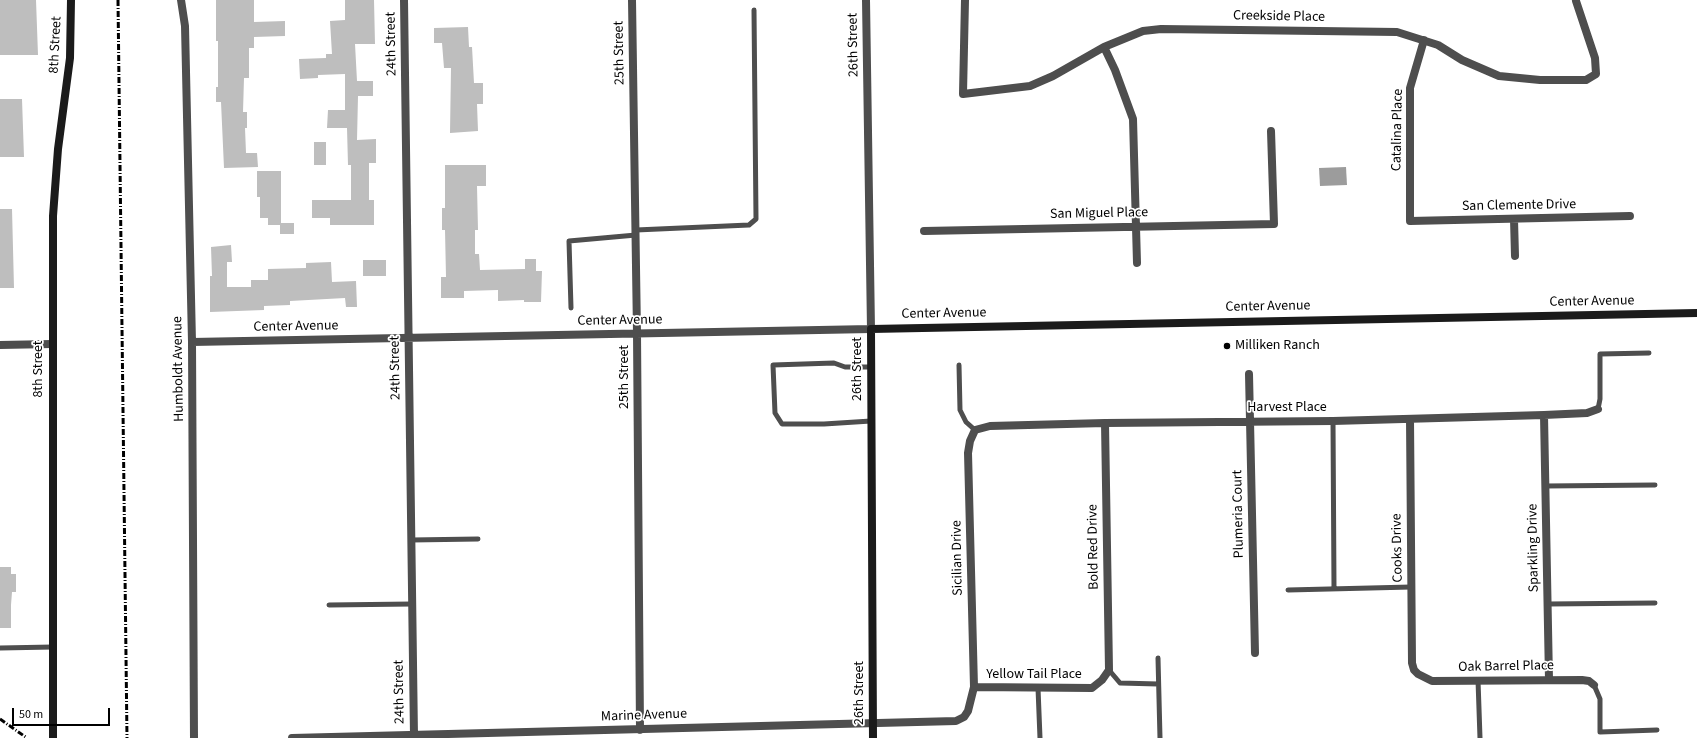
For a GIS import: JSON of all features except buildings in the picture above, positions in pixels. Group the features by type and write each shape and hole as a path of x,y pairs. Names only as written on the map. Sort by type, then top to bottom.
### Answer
{"street":[{"name":"8th Street","path":"53,738 53,216 58,149 70,58 71,0"},
{"name":"Humboldt Avenue","path":"181,0 185,26 192,342 194,738"},
{"name":"24th Street","path":"404,0 414,736"},
{"name":"25th Street","path":"632,0 638,333 640,730"},
{"name":"26th Street","path":"866,0 871,329 873,738"},
{"name":"Creekside Place","path":"965,0 963,94 1030,86 1053,76 1104,47 1143,31 1160,29 1397,32 1438,45 1462,60 1499,76 1568,81 1586,80 1596,74 1595,58 1576,1"},
{"name":"Catalina Place","path":"1410,221 1410,88 1424,40"},
{"path":"1104,47 1115,70 1133,119 1137,263"},
{"name":"San Miguel Place","path":"924,231 1274,224 1271,131"},
{"name":"San Clemente Drive","path":"1410,221 1630,216"},
{"path":"1514,219 1515,256"},
{"name":"Center Avenue","path":"192,342 1697,313"},
{"path":"0,344 52,344"},
{"name":"Plumeria Court","path":"1250,374 1255,653"},
{"name":"Harvest Place","path":"975,430 990,426 1105,423 1333,421 1544,415 1587,413 1598,409"},
{"name":"Sparkling Drive","path":"1544,415 1549,680"},
{"name":"Cooks Drive","path":"1410,419 1412,663 1418,674"},
{"name":"Bold Red Drive","path":"1105,423 1110,670"},
{"name":"Sicilian Drive","path":"974,687 968,453 970,441 975,430"},
{"name":"Yellow Tail Place","path":"974,687 1092,688 1102,680 1110,670"},
{"name":"Oak Barrel Place","path":"1418,674 1432,680 1582,680 1589,681 1594,685"},
{"name":"Marine Avenue","path":"292,738 956,721 964,717 968,711 974,687"}],"lane":[{"path":"571,308 569,241 636,233 749,225 756,218 754,10"},
{"path":"1598,409 1600,354 1649,353"},
{"path":"871,368 845,367 834,363 773,365 775,413 782,424 824,424 871,420"},
{"path":"959,365 960,410 966,422 975,430"},
{"path":"1333,421 1334,588"},
{"path":"1545,486 1655,485"},
{"path":"411,540 478,539"},
{"path":"1288,590 1411,586"},
{"path":"1548,604 1655,603"},
{"path":"329,605 412,604"},
{"path":"0,648 53,647"},
{"path":"1158,658 1160,738"},
{"path":"1110,670 1120,683 1158,684"},
{"path":"1478,680 1480,738"},
{"path":"1594,685 1600,699 1600,732 1656,730"},
{"path":"1038,688 1040,738"}],"shaded area":[{"path":"1346,167 1347,185 1320,186 1319,168"}],"railway":[{"path":"118,0 127,738"},
{"path":"0,719 27,738"}],"place":[{"name":"Milliken Ranch","path":"1227,346"}]}
